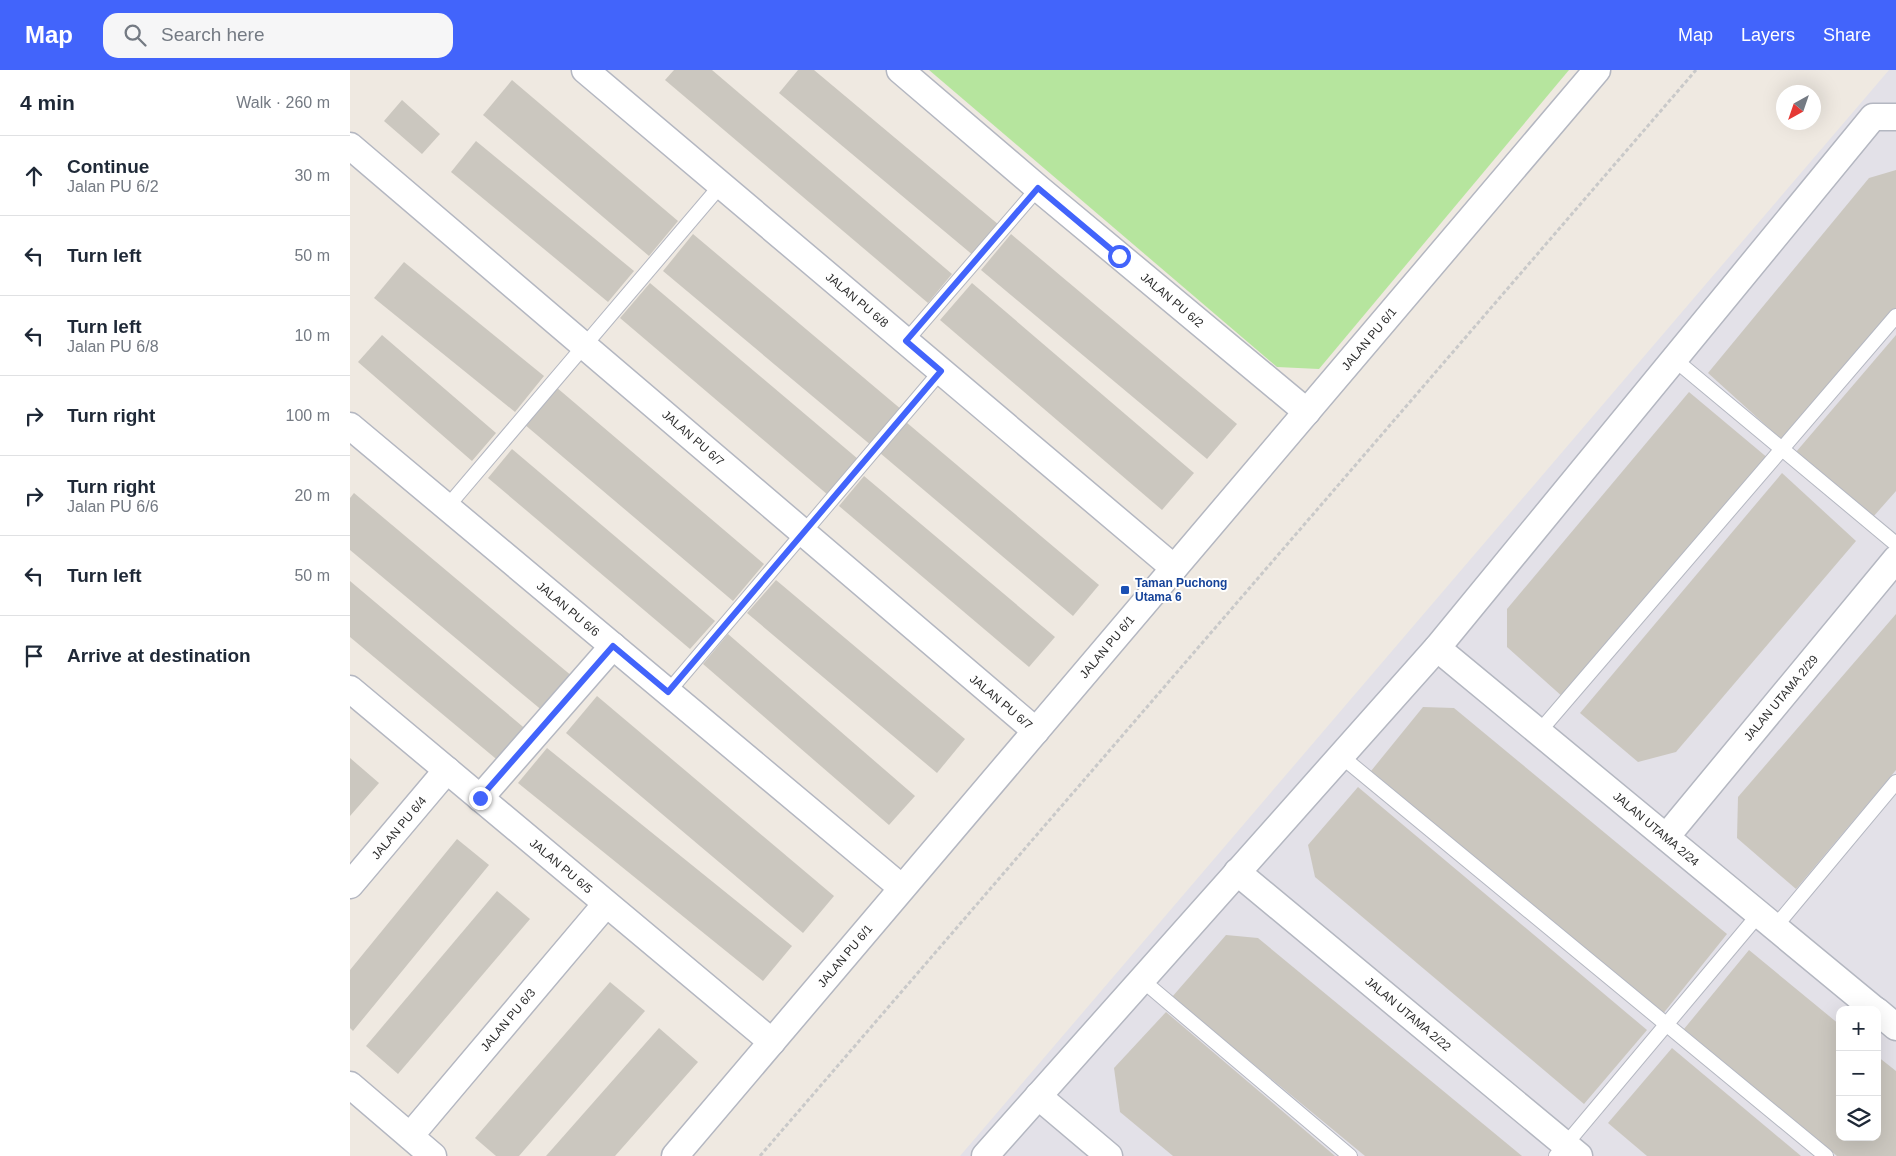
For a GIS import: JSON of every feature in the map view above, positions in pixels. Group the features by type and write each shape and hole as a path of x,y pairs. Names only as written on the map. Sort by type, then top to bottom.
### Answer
{"street":[{"name":"JALAN PU 6/8","path":"585,70 1174,568"},
{"name":"JALAN PU 6/2","path":"900,70 1038,188 1307,412"},
{"name":"JALAN PU 6/1","path":"675,1156 1597,70"},
{"path":"985,1156 1437,648 1873,117 1896,117"},
{"name":"JALAN PU 6/7","path":"350,146 1036,731"},
{"name":"JALAN PU 6/6","path":"350,426 902,888"},
{"name":"JALAN UTAMA 2/29","path":"1666,837 1896,559"},
{"path":"480,798 613,646"},
{"name":"JALAN UTAMA 2/24","path":"1437,648 1871,1006"},
{"name":"JALAN PU 6/5","path":"350,689 772,1042"},
{"name":"JALAN PU 6/4","path":"350,885 447,770"},
{"name":"JALAN UTAMA 2/22","path":"1237,872 1567,1152"},
{"name":"JALAN PU 6/3","path":"410,1136 606,904"},
{"name":"JALAN UTAMA 2/24","path":"1881,1014 1896,1027"},
{"path":"350,1085 433,1156"},
{"path":"1038,1096 1109,1156"}],"lane":[{"path":"447,507 721,185"},
{"path":"906,341 1038,188"},
{"path":"1539,732 1896,316"},
{"path":"1674,359 1896,544"},
{"path":"668,692 941,371"},
{"path":"1341,756 1826,1156"},
{"path":"1567,1152 1666,1025 1896,782"},
{"path":"1142,980 1350,1156"}],"path":[{"path":"760,1156 1696,70"}],"shaded area":[{"path":"1889,70 1896,70 1896,1156 960,1156"}],"green space":[{"path":"929,70 1569,70 1319,369 1277,367"}],"building":[{"path":"674,70 712,70 952,274 928,303 665,80"},
{"path":"798,70 814,70 999,225 974,256 779,93"},
{"path":"512,80 678,221 649,256 483,115"},
{"path":"402,100 440,134 422,154 384,121"},
{"path":"476,141 634,271 608,302 451,172"},
{"path":"1896,170 1896,308 1782,440 1708,373 1869,178"},
{"path":"693,234 902,410 872,446 663,271"},
{"path":"1011,234 1237,424 1207,459 981,270"},
{"path":"404,262 544,376 515,412 374,298"},
{"path":"650,283 858,459 828,495 620,318"},
{"path":"972,283 1194,473 1162,510 940,320"},
{"path":"382,335 496,433 472,461 358,362"},
{"path":"1896,335 1896,491 1873,517 1796,452"},
{"path":"556,387 764,564 733,601 524,424"},
{"path":"1689,392 1769,459 1564,698 1507,647 1507,609"},
{"path":"906,422 1099,585 1073,616 880,453"},
{"path":"512,449 715,621 690,649 488,478"},
{"path":"1782,473 1856,541 1676,752 1638,762 1580,713"},
{"path":"864,476 1055,637 1029,667 839,506"},
{"path":"354,493 573,677 544,712 350,550 350,498"},
{"path":"776,580 965,739 937,773 747,613"},
{"path":"350,581 528,731 501,763 350,637"},
{"path":"1896,614 1896,770 1796,889 1737,838 1738,797"},
{"path":"728,634 915,796 889,825 703,664"},
{"path":"597,696 834,896 803,933 566,733"},
{"path":"1423,707 1454,708 1727,934 1662,1015 1371,771"},
{"path":"547,748 792,946 763,981 518,783"},
{"path":"350,758 379,783 350,816"},
{"path":"1358,787 1647,1030 1584,1104 1315,877 1308,845"},
{"path":"457,839 489,865 353,1031 350,1028 350,970"},
{"path":"497,891 530,919 398,1074 366,1046"},
{"path":"1226,935 1258,938 1522,1156 1365,1156 1172,997"},
{"path":"1749,950 1836,1022 1836,1141 1881,1141 1881,1059 1896,1071 1896,1156 1837,1156 1684,1029"},
{"path":"610,982 645,1011 519,1156 496,1156 475,1138"},
{"path":"1166,1012 1335,1156 1173,1156 1120,1112 1114,1068"},
{"path":"659,1028 698,1062 615,1156 546,1156"},
{"path":"1672,1048 1801,1156 1647,1156 1608,1123"}],"place":[{"name":"Taman Puchong Utama 6","path":"1125,590"}],"route":[{"path":"480,798 613,646 668,692 941,371 906,341 1038,188 1119,256"}]}
